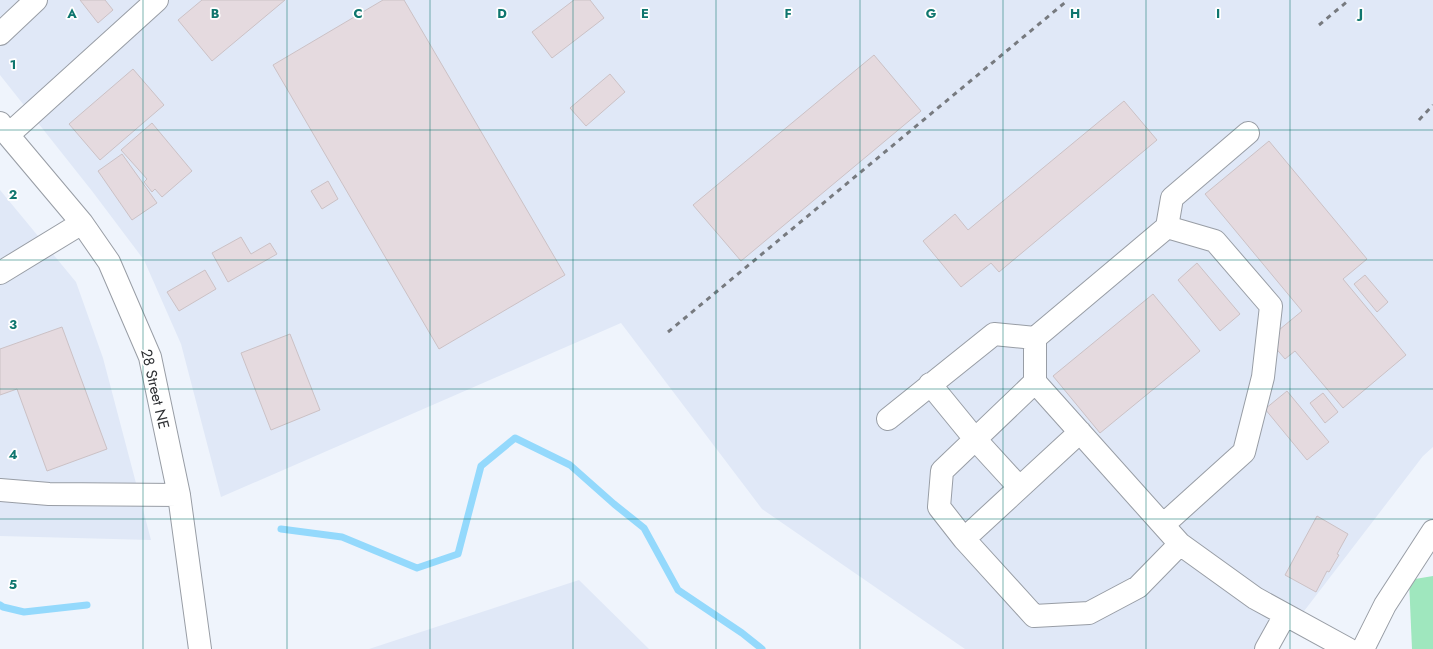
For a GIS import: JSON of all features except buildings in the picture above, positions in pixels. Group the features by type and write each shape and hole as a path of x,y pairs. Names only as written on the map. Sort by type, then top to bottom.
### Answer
{"street":[{"path":"0,34 36,0"},
{"path":"4,129 157,0"},
{"name":"28 Street NE","path":"4,129 82,223 109,262 150,357 179,496 200,649"},
{"path":"888,418 994,334 1035,338 1167,227 1172,198 1248,133"},
{"path":"0,273 82,223"},
{"path":"1163,525 1244,452 1263,377 1270,306 1215,241 1167,227"},
{"path":"1035,338 1035,382 1180,544 1255,598 1348,649"},
{"path":"1035,382 942,471 939,508 964,539 1034,616 1089,614 1138,587 1180,544"},
{"path":"930,384 1019,487"},
{"path":"964,539 1080,432"},
{"path":"0,490 49,494 179,496"},
{"path":"1363,649 1384,605 1433,531"},
{"path":"1266,649 1284,615"}],"shaded area":[{"path":"0,0 1433,0 1433,447 1423,456 1275,649 965,649 762,509 621,323 221,497 181,344 144,260 92,191 0,75"},
{"path":"0,190 76,282 103,358 151,540 0,536"},
{"path":"579,580 649,649 369,649"}],"green space":[{"path":"1433,576 1433,649 1412,649 1409,580"}],"waterway":[{"path":"281,529 342,537 417,568 458,554 481,466 515,438 570,465 644,528 678,590 742,633 762,649"},
{"path":"0,605 24,612 87,605"}],"railway":[{"path":"668,332 1068,0"},
{"path":"1319,25 1349,0"},
{"path":"1419,120 1433,105"}]}
